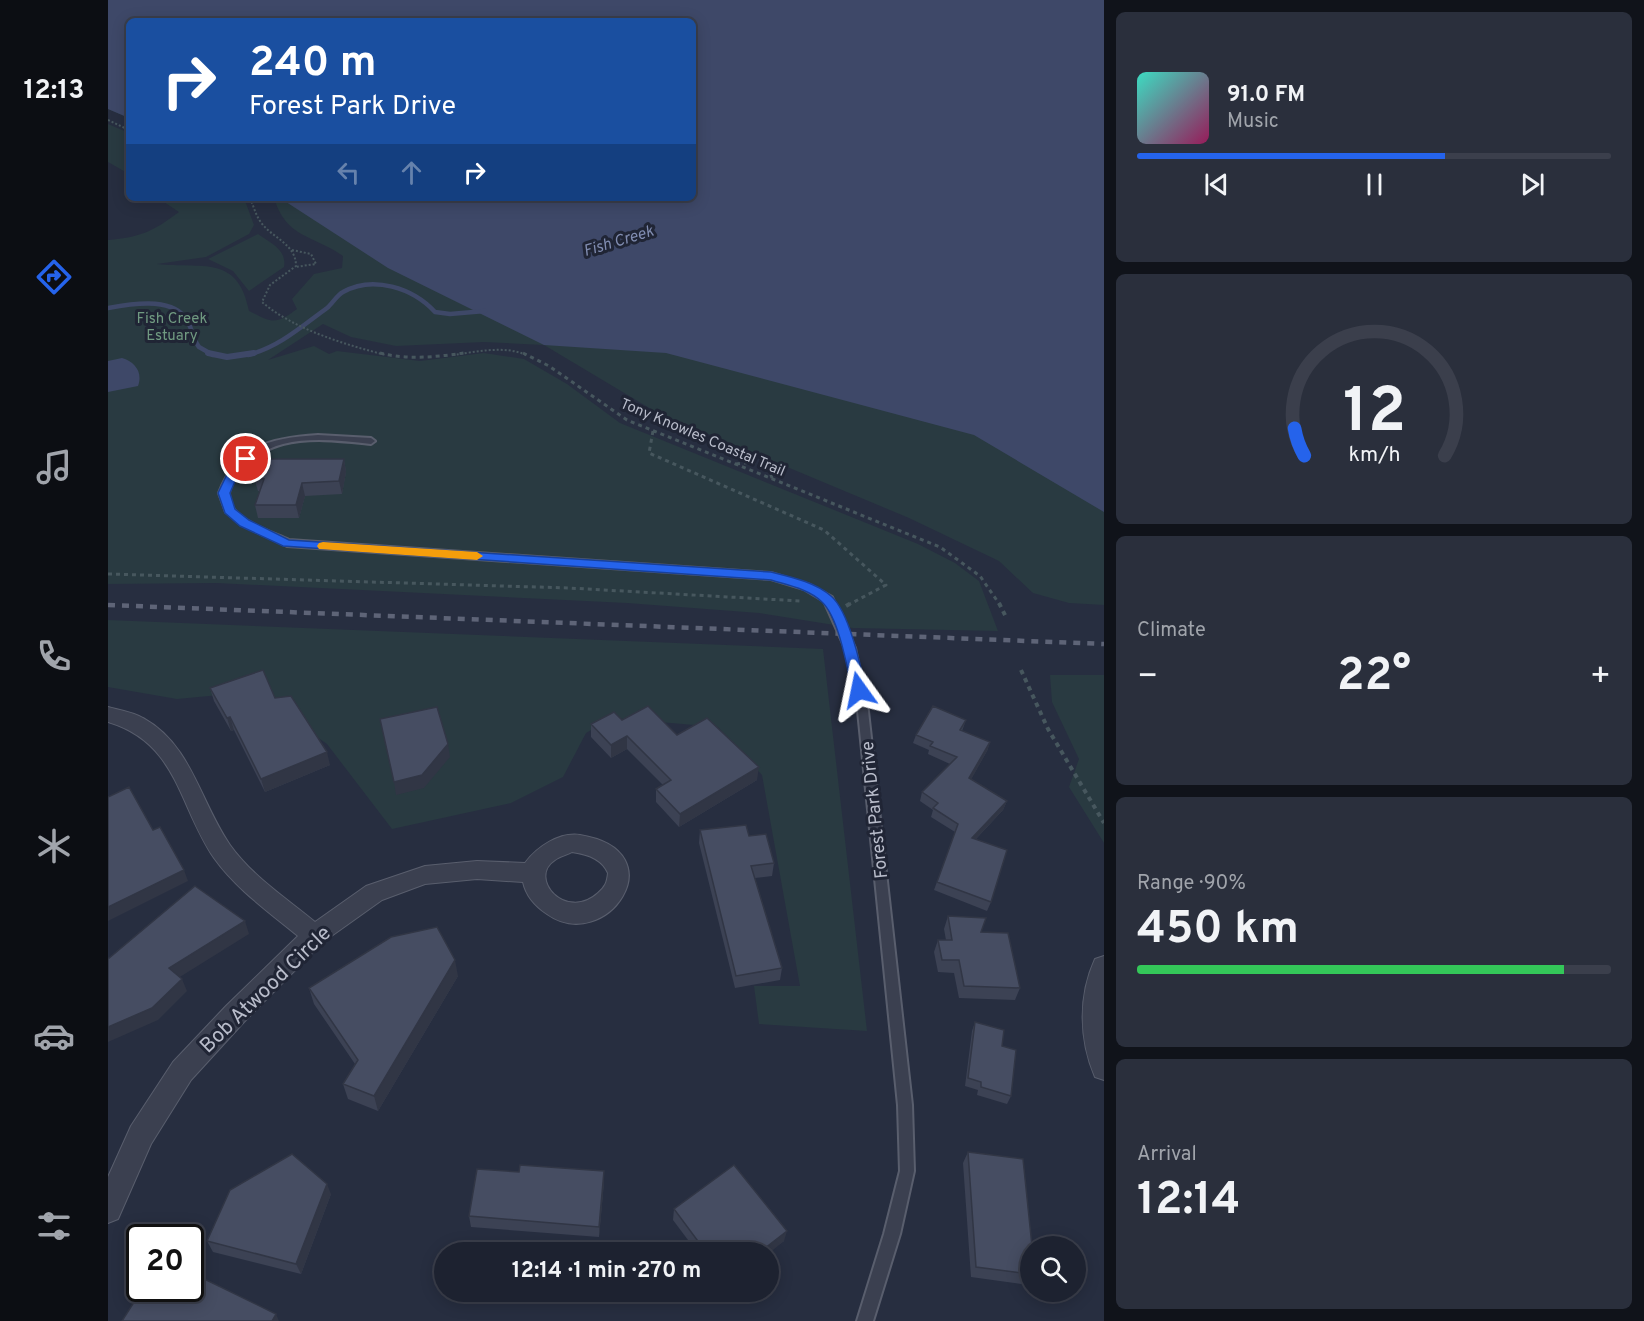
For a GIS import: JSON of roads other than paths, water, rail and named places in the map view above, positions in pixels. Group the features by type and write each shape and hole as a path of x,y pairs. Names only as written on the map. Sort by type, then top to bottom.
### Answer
{"street":[{"path":"108,714 141,726 163,742 178,762 200,811 222,851 243,876 315,935"},
{"name":"Bob Atwood Circle","path":"108,1209 141,1135 182,1071 235,1014 315,935 375,892 425,876 477,870 534,873"},
{"path":"1104,968 1096,992 1096,1020 1104,1068"}],"lane":[{"name":"Forest Park Drive","path":"371,441 318,437 296,439 257,450 235,468 224,493 229,510 245,523 287,543 771,576 807,587 828,599 850,648 863,711 906,1105 907,1171 892,1234 865,1321"}],"water":[{"path":"108,0 1104,0 1104,512 974,435 666,353 544,345 388,268 285,201 696,201 696,18 126,18 126,117 108,109"},
{"path":"122,358 137,368 138,386 108,392 108,361"}],"waterway":[{"name":"Fish Creek","path":"253,353 289,336 327,308 343,292 355,287 367,285 392,287 416,296 435,312 450,314 485,311"},
{"name":"Fish Creek","path":"108,308 149,304 169,307 185,317 199,347 210,354"},
{"name":"Fish Creek","path":"210,354 227,357 253,353"},
{"name":"Fish Creek","path":"248,355 253,353"}],"railway":[{"path":"108,605 1104,644"}],"park label":[{"name":"Fish Creek Estuary","path":"172,326"}]}
